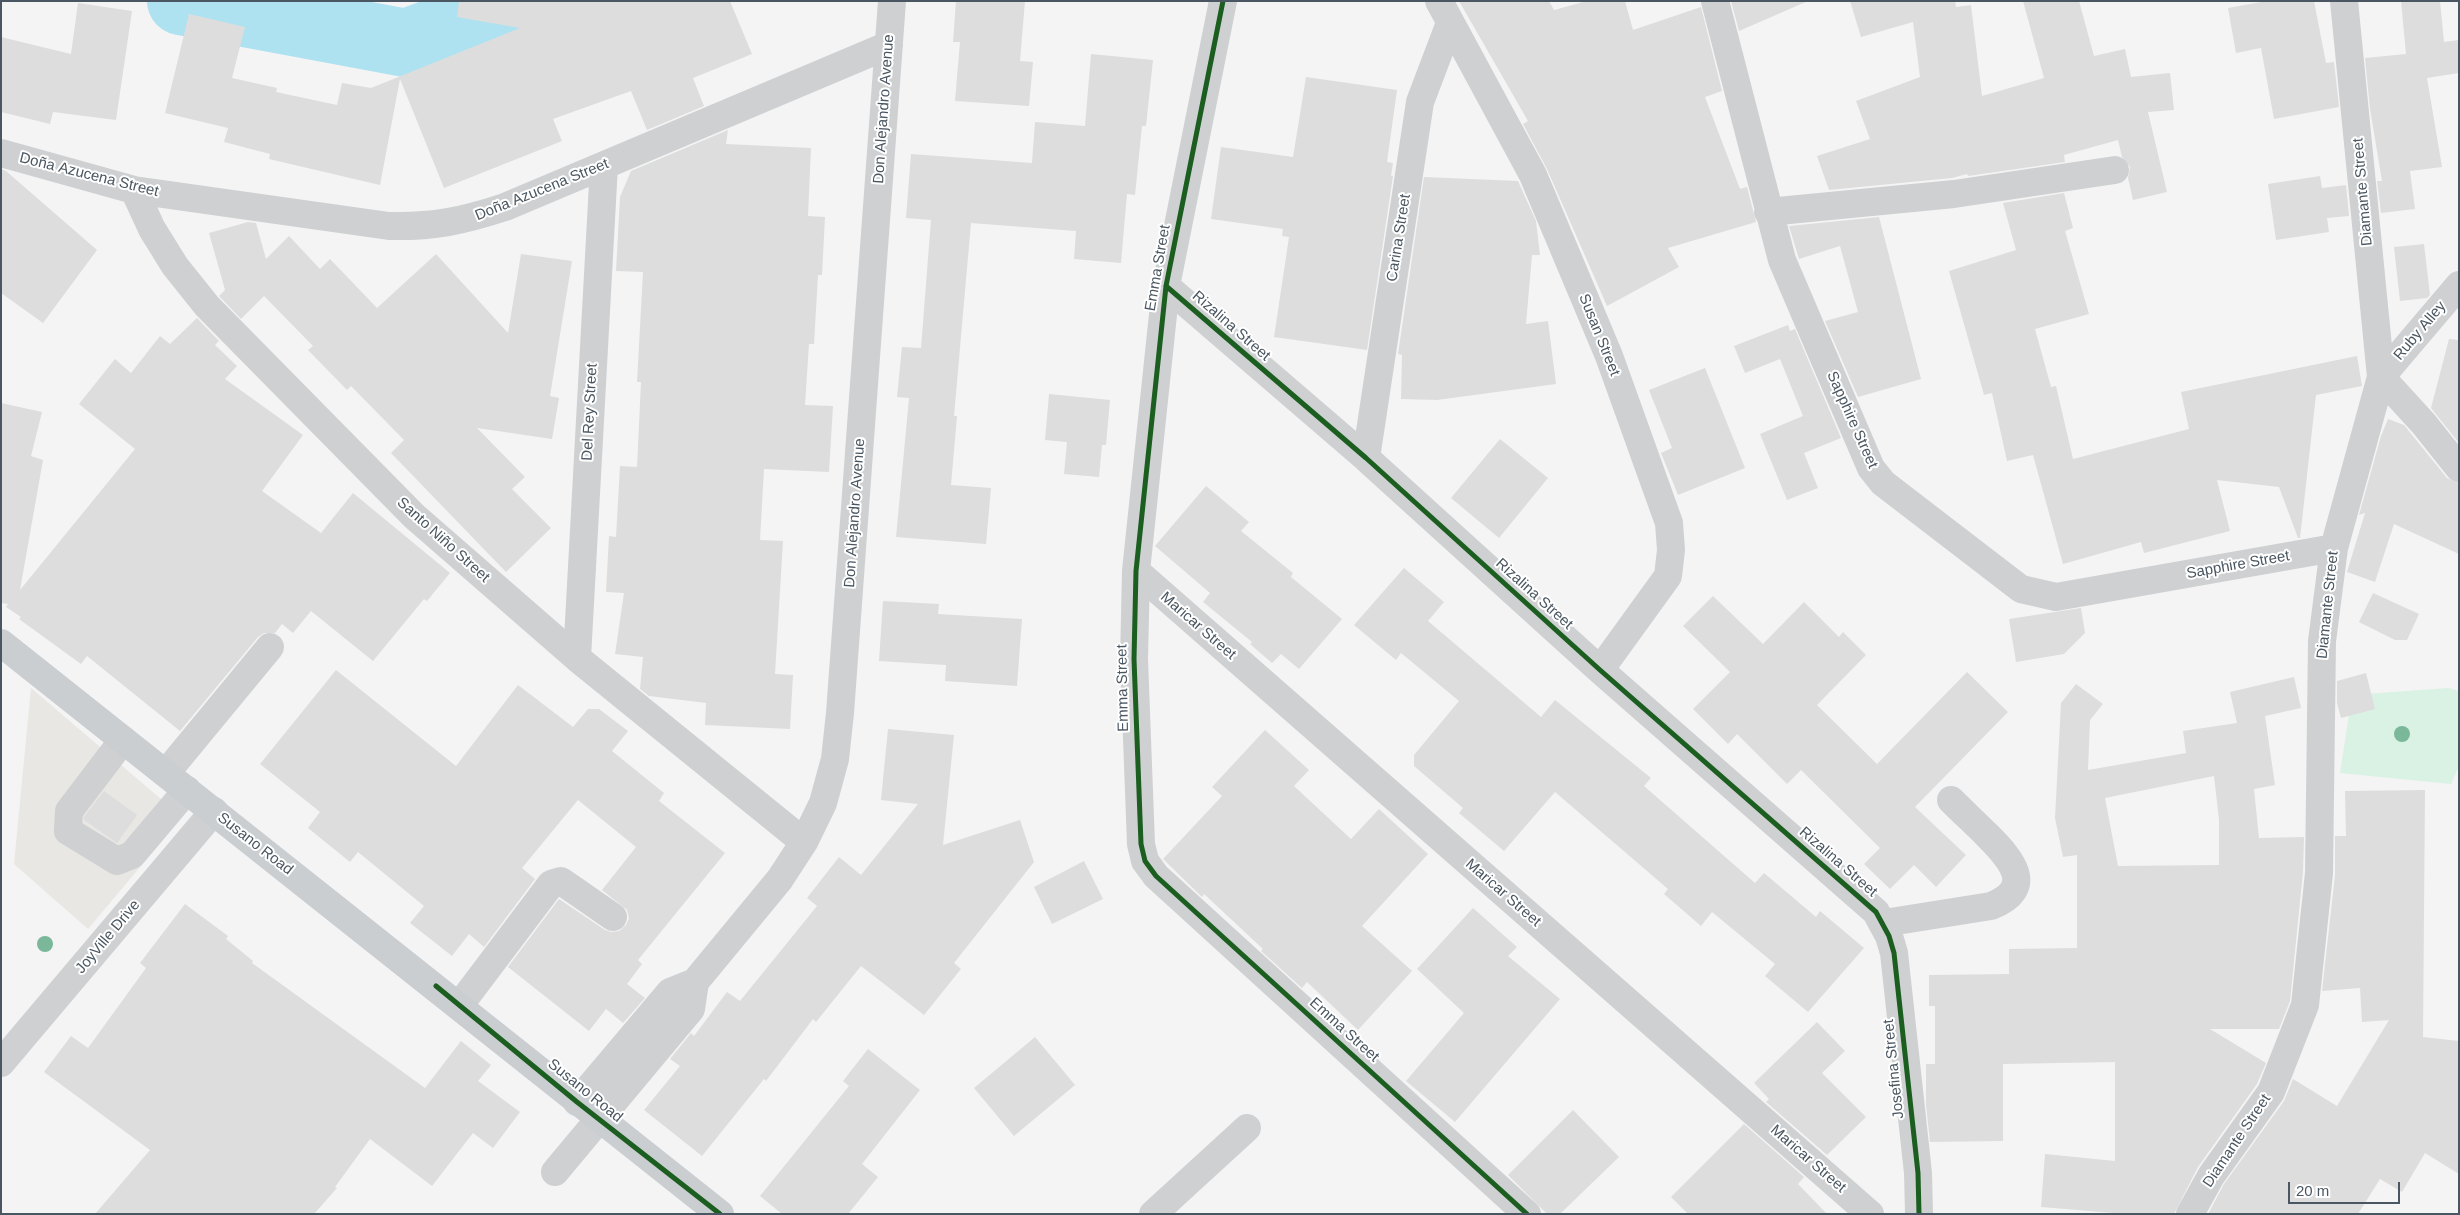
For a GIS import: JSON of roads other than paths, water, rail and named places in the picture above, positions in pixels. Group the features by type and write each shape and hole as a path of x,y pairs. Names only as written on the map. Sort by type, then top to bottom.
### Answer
{"main road":[{"name":"Susano Road","path":"1,643 720,1214"}],"street":[{"name":"Don Alejandro Avenue","path":"577,1102 670,992 695,982 780,879 804,842 823,803 835,759 840,713 892,1"},
{"name":"Emma Street","path":"1223,1 1166,286 1136,571 1134,659 1141,844 1145,861 1156,876 1527,1214"},
{"name":"Sapphire Street","path":"1715,1 1768,212 1782,260 1871,468 1883,483 2021,590 2056,597 2334,548"},
{"name":"Diamante Street","path":"2190,1214 2211,1176 2271,1092 2305,1005 2319,873 2322,641 2334,548 2381,377 2344,1"},
{"name":"Carina Street","path":"1366,458 1420,102 1445,12"},
{"name":"Susan Street","path":"1445,12 1533,175 1609,356 1669,523 1671,550 1668,576 1600,670"},
{"name":"Doña Azucena Street","path":"1,153 134,190 389,226 425,227 462,222 504,208 888,45"},
{"name":"Del Rey Street","path":"576,658 604,165"},
{"path":"1768,212 1954,194 2115,170"},
{"name":"Santo Niño Street","path":"134,190 152,230 175,266 207,306 414,516 576,658 804,842"},
{"name":"Ruby Alley","path":"2381,377 2459,285"},
{"name":"Rizalina Street","path":"1166,286 1366,458 1600,670 1865,901 1884,923"},
{"path":"2381,377 2424,424 2459,468"},
{"name":"Maricar Street","path":"1136,571 1870,1214"},
{"path":"123,740 69,812 68,831 117,861 132,855 177,782 270,647"},
{"path":"1884,923 1991,906 2002,901 2013,892 2017,880 2016,870 2008,856 1952,800"},
{"name":"JoyVille Drive","path":"1,1063 214,811"},
{"path":"459,1006 551,884 561,881 613,917"},
{"name":"Josefina Street","path":"1884,923 1894,953 1918,1173 1919,1214"},
{"path":"555,1172 601,1120 691,1009 695,982"},
{"path":"1153,1214 1247,1128"}],"waterway":[{"path":"181,1 406,43 521,1"}]}
